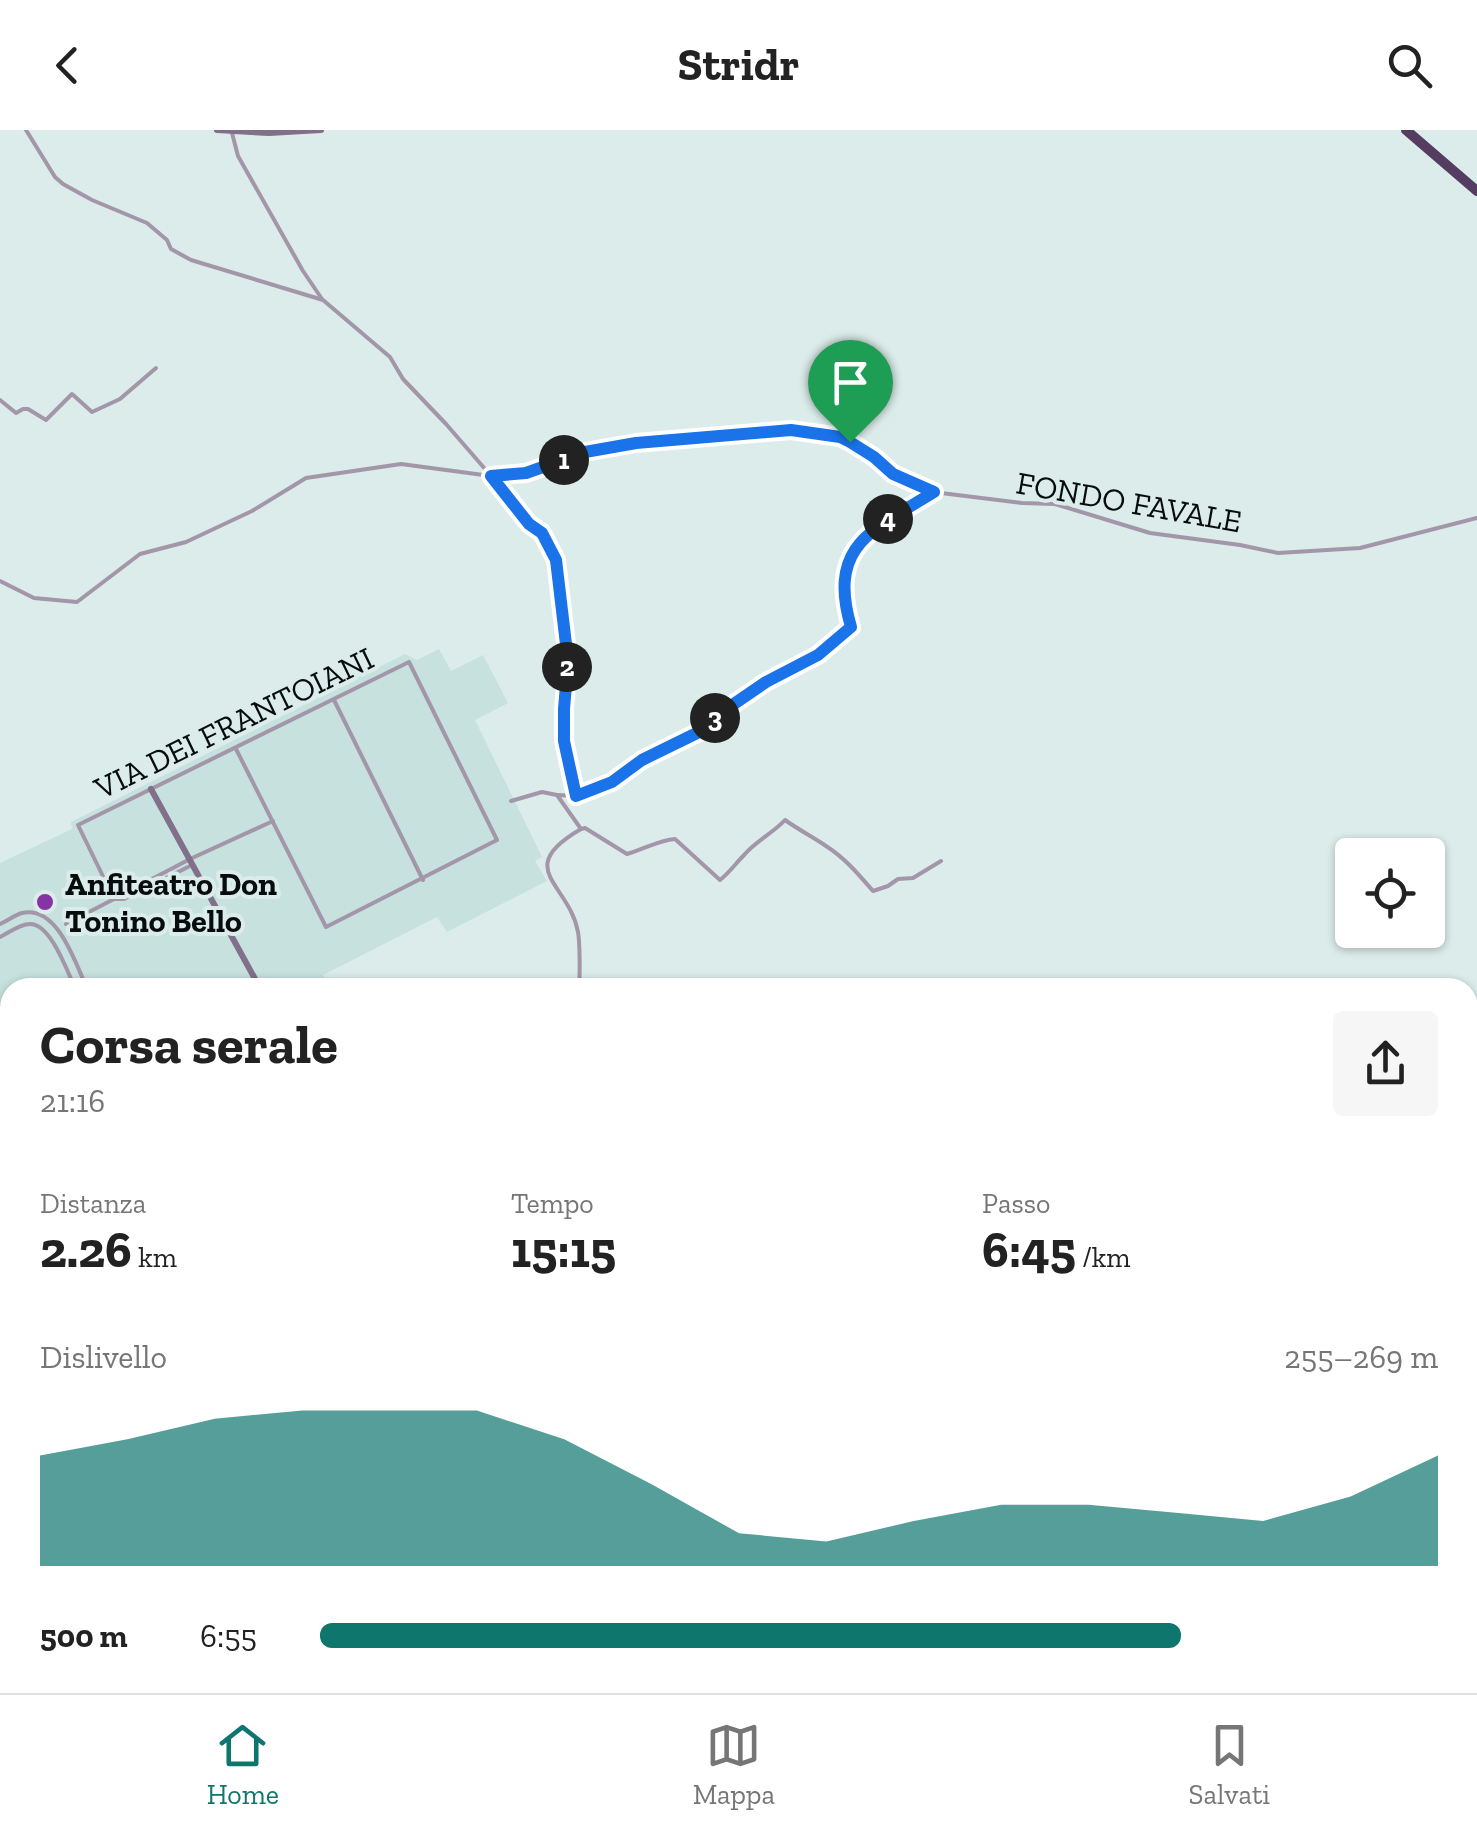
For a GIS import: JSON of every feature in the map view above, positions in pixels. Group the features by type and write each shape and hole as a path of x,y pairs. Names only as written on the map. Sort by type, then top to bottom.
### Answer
{"highway":[{"path":"1406,130 1477,188"},
{"path":"1415,130 1477,188"}],"street":[{"path":"26,130 54,177 92,200 147,224 171,248 191,260 323,300"},
{"path":"217,130 321,130"},
{"path":"232,132 238,156 302,271 323,300 390,357 402,379 446,424 529,524 542,533 556,560 568,661 564,741 576,796"},
{"path":"0,400 16,413 28,409 46,420 72,394 92,412 120,398 156,368"},
{"name":"FONDO FAVALE","path":"0,581 34,598 78,602 140,554 186,542 252,511 306,478 401,464 491,476 526,473 585,452 636,443 791,430 840,437 874,457 893,474 934,492 1056,504 1150,533 1278,553 1360,548 1477,518"},
{"path":"511,802 542,792 576,796 612,782 642,760 697,733 766,682 818,655 851,627 844,584 846,565 872,528 934,492"},
{"name":"VIA DEI FRANTOIANI","path":"114,899 78,825 409,662 497,840 423,880"},
{"path":"236,749 326,927 423,880 334,700"},
{"path":"151,789 255,978"},
{"path":"557,795 582,829"},
{"path":"580,978 578,933 568,907 550,879 548,864 558,843 582,829 627,854 674,838 720,880 785,820 826,845 873,890 898,879 914,878 941,861"},
{"path":"66,924 114,899 124,899 273,822"},
{"path":"0,924 20,914 48,919 60,932 82,978"},
{"path":"0,937 29,924 42,928 70,978"}],"shaded area":[{"path":"439,649 451,671 483,655 508,703 475,720 542,857 535,861 547,881 447,932 437,917 323,975 325,978 0,978 0,863 72,829 71,822 405,654 417,660"}],"place":[{"name":"Anfiteatro Don Tonino Bello","path":"45,902"}],"route":[{"path":"780,430 840,437 850,442 893,474 934,492 872,528 846,565 844,584 851,627 818,655 766,682 697,733 642,760 612,782 576,796 564,741 568,661 556,560 542,533 529,524 491,476 526,473 585,452 636,443 780,430"}]}
